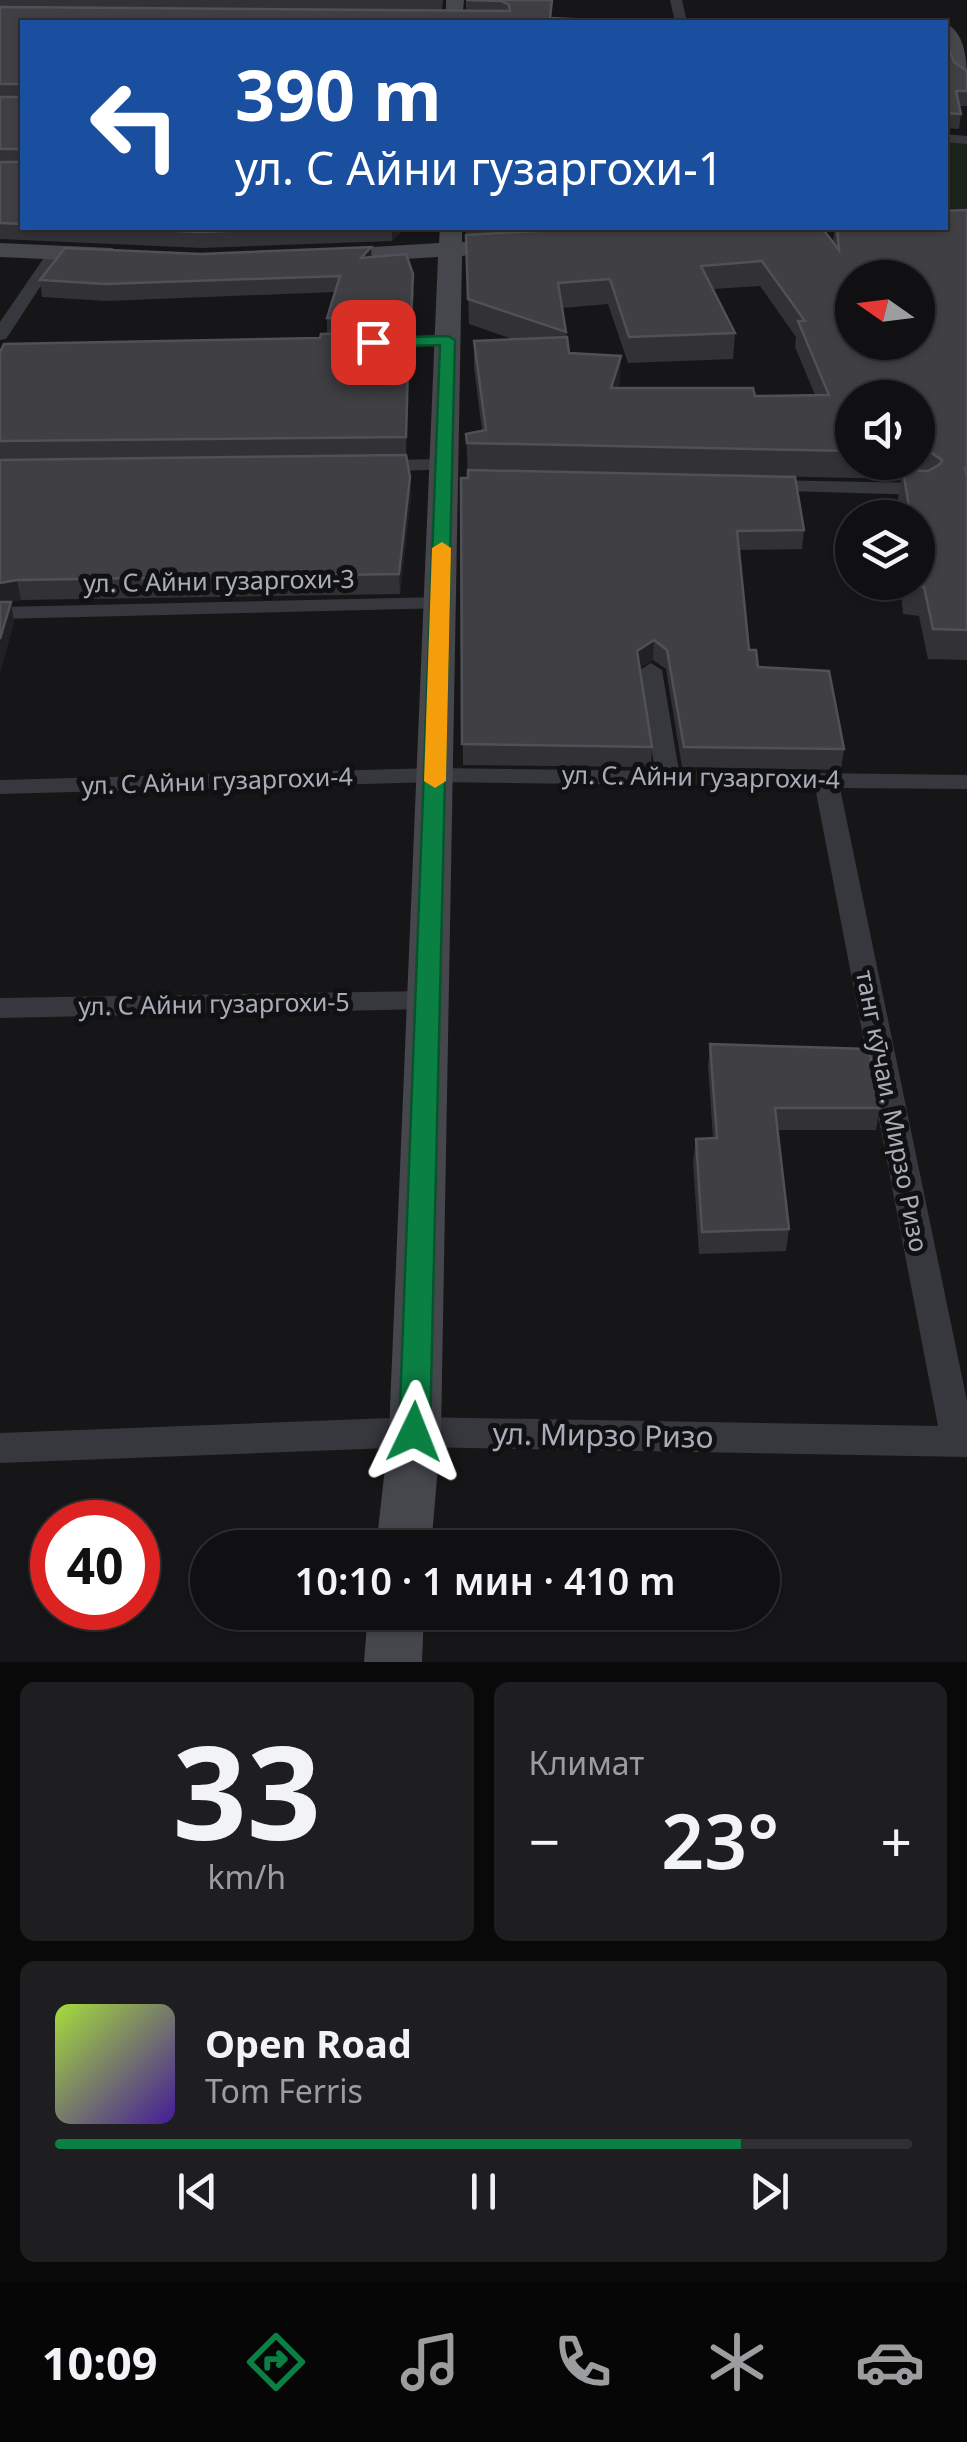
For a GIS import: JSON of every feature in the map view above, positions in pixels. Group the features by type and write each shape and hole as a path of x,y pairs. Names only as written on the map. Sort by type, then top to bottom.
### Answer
{"street":[{"path":"956,47 967,78"},
{"path":"290,258 463,241 448,340 451,475 440,603 414,1432 405,1530"},
{"path":"0,250 128,256"},
{"path":"0,335 55,252"},
{"path":"350,343 448,340"},
{"path":"348,466 451,475"},
{"path":"744,486 924,489"},
{"name":"ул. С Айни гузаргохи-3","path":"0,613 440,603"},
{"path":"652,670 668,775"},
{"name":"ул. С. Айни гузаргохи-4","path":"435,775 668,775 967,782"},
{"name":"ул. С Айни гузаргохи-4","path":"0,787 435,775"},
{"name":"танг кӯчаи. Мирзо Ризо","path":"826,780 963,1442"},
{"name":"ул. С Айни гузаргохи-5","path":"0,1008 428,1000"},
{"name":"ул. Мирзо Ризо","path":"0,1448 414,1432 963,1442"},
{"path":"393,1662 395,1630"}],"shaded area":[{"path":"948,142 967,143 967,211 948,212"}],"building":[{"path":"466,0 552,0 550,18 592,20 20,20 20,84 0,84 0,7 510,11 509,5 501,1"},
{"path":"948,47 954,62 967,71 967,91 956,91 961,114 948,113"},
{"path":"0,97 20,97 20,149 0,149"},
{"path":"0,162 20,162 20,224 0,223"},
{"path":"967,210 967,630 933,629 927,600 935,600 935,500 908,500 905,480 935,480 935,467 942,460 935,455 935,380 835,380 835,451 467,443 466,434 486,430 474,341 567,337 569,353 621,356 611,388 753,388 755,396 829,395 798,321 805,321 762,261 701,266 735,333 629,337 610,279 558,283 566,332 468,299 466,235 555,230 824,230 839,250 837,230 948,230 948,211"},
{"path":"155,230 255,230 200,232"},
{"path":"371,247 361,258 406,254 413,274 411,316 327,318 340,276 105,284 40,280 65,248 201,254"},
{"path":"409,332 406,437 0,441 0,352 4,344 320,338 321,334"},
{"path":"406,455 410,477 399,574 0,583 0,460"},
{"path":"468,470 795,477 804,530 737,531 749,650 756,650 758,667 829,671 844,749 684,747 667,650 654,640 637,651 652,747 462,744 461,478 468,478"},
{"path":"0,602 11,602 0,639"},
{"path":"710,1044 869,1049 880,1108 775,1108 789,1229 702,1232 696,1139 717,1138"}],"slow traffic":[{"path":"435,781 442,548"}],"route":[{"path":"373,342 448,340 414,1432"}]}
